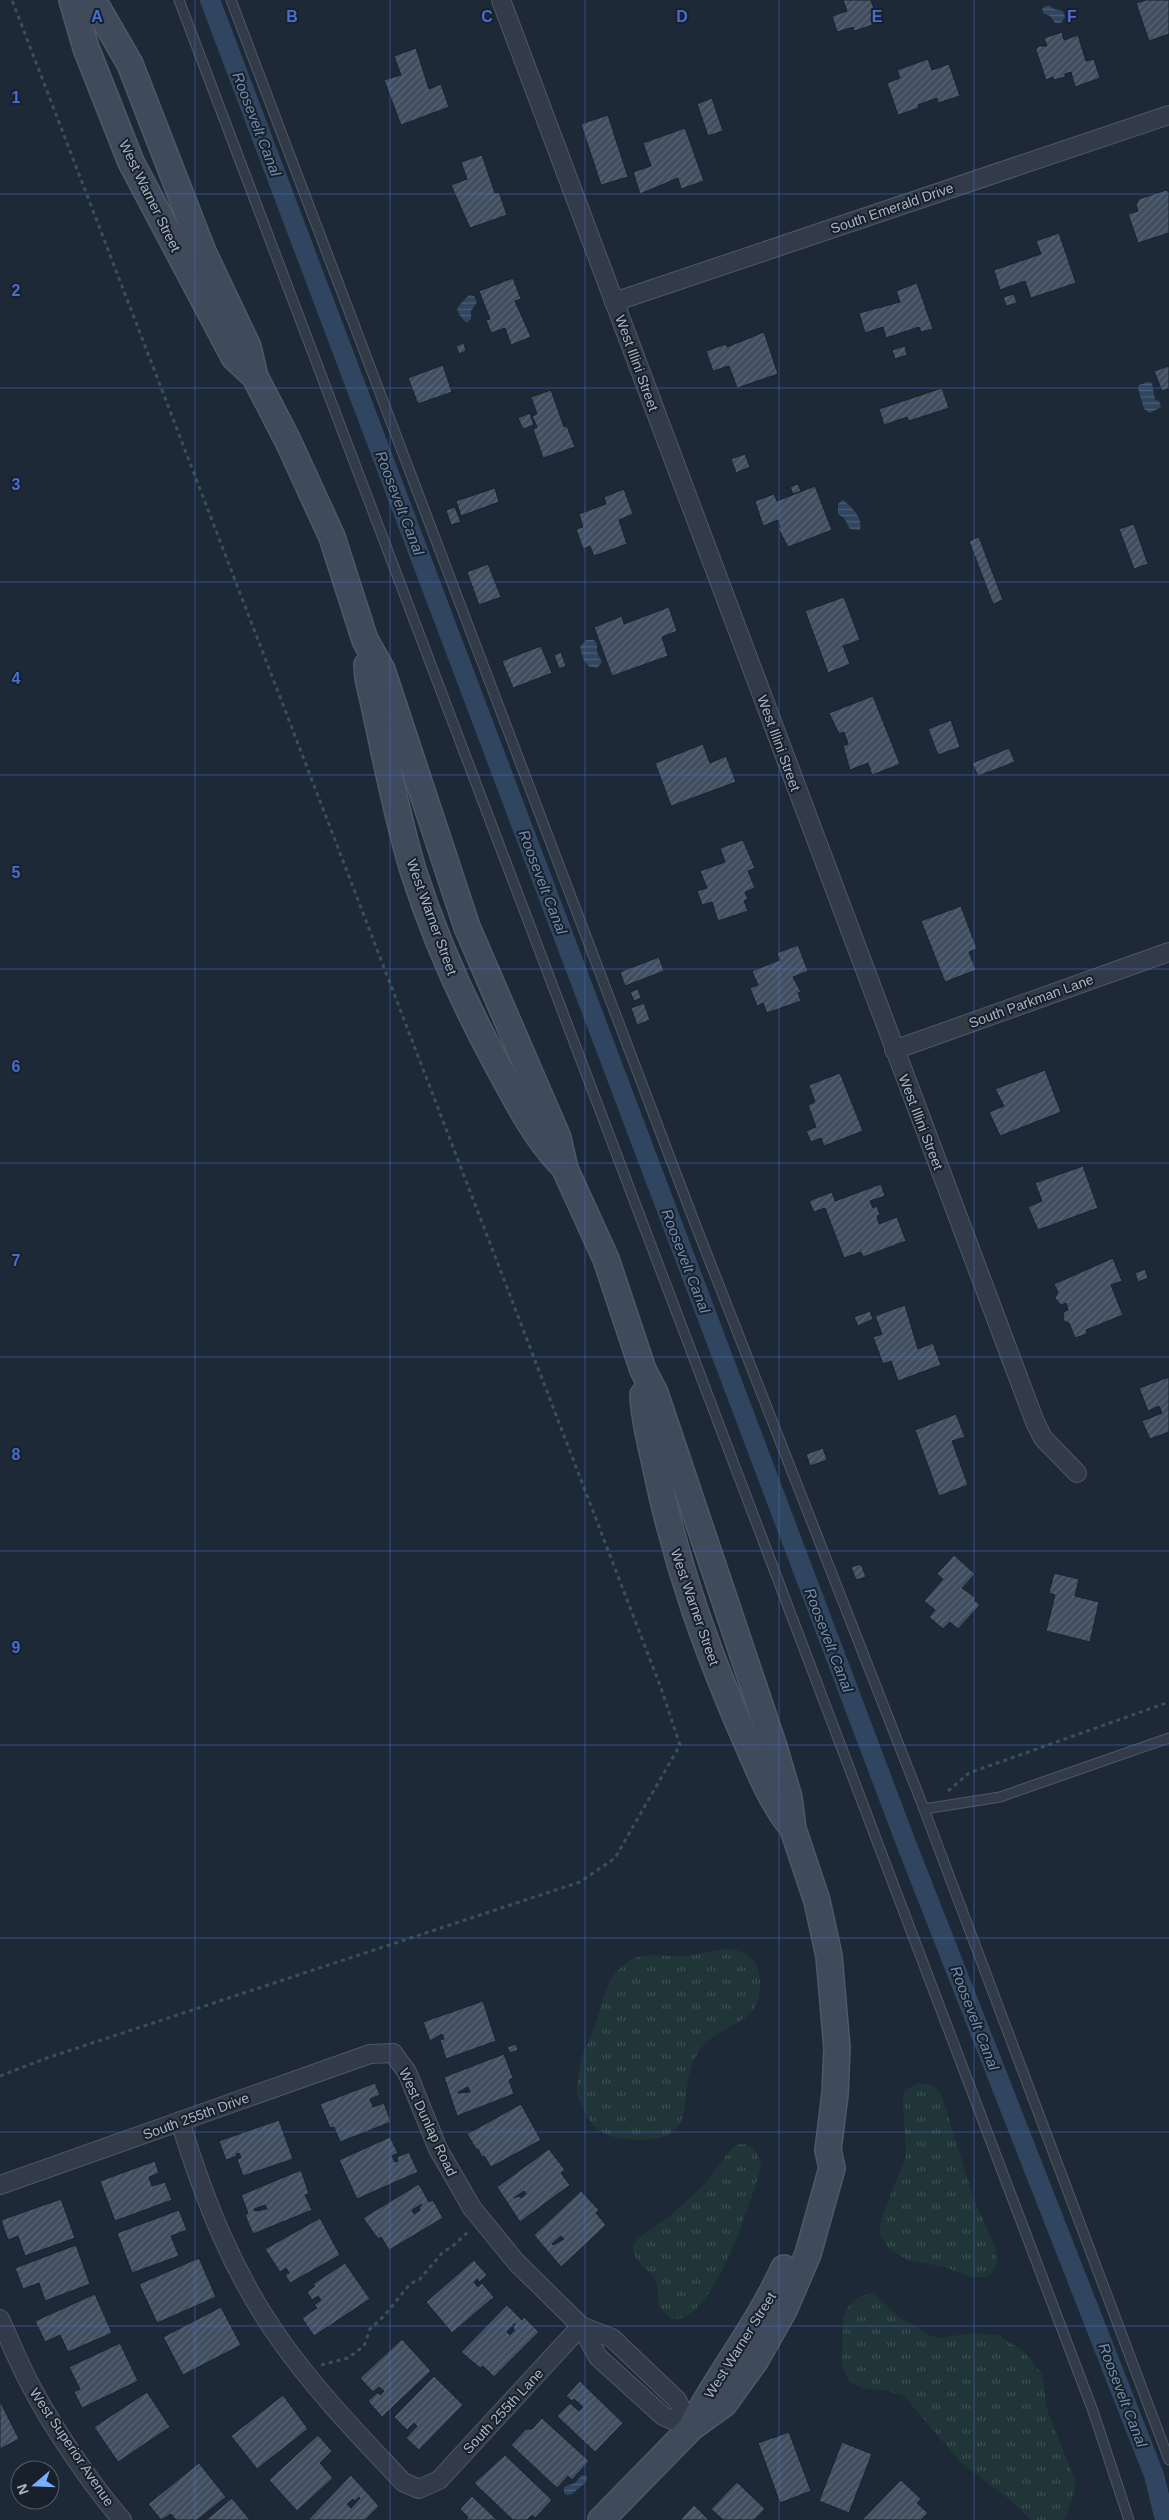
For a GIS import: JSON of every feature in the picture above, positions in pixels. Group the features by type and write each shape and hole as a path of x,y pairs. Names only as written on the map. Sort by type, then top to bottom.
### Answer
{"street":[{"name":"West Warner Street","path":"72,0 86,48 131,162 151,204 234,357 256,377"},
{"name":"West Warner Street","path":"93,0 114,32 130,64 202,252 248,347 256,377 332,537 366,640 382,670 467,927 558,1138 565,1169 606,1259 643,1370 655,1393 774,1747 789,1798 793,1829 817,1901 833,1982 837,2048 835,2094 828,2150 832,2168 821,2213 808,2254 784,2310 755,2361 724,2404 691,2428 601,2520"},
{"name":"West Illini Street","path":"501,0 1037,1428 1056,1454 1077,1473"},
{"name":"South Emerald Drive","path":"614,302 1169,115"},
{"name":"South Parkman Lane","path":"894,1050 1169,952"},
{"name":"West Warner Street","path":"643,1370 643,1402 653,1454 672,1539 693,1611 727,1697 776,1807 793,1829"},
{"name":"South 255th Drive","path":"0,2185 370,2054 393,2053"},
{"name":"West Dunlap Road","path":"393,2053 408,2072 438,2149 472,2208 516,2262 581,2326 598,2357 663,2416 691,2428"},
{"name":"South 255th Lane","path":"180,2121 205,2200 227,2250 280,2340 347,2422 403,2482 419,2489 439,2480 581,2326"},
{"name":"West Superior Avenue","path":"0,2319 31,2386 44,2408 69,2447 122,2520"}],"lane":[{"path":"179,0 1093,2411 1129,2520"},
{"path":"231,0 698,1230 924,1809 1169,2460"},
{"path":"924,1809 1000,1797 1169,1738"}],"path":[{"path":"0,2076 44,2059 580,1882 615,1858 680,1745 661,1688 12,0"},
{"path":"924,1809 954,1787 968,1773 1169,1702"},
{"path":"317,2367 328,2362 348,2358 364,2346 370,2329 384,2316 410,2284 420,2278 442,2253 451,2248 471,2229"}],"green space":[{"path":"726,1949 747,1955 755,1963 759,1974 760,1992 756,2004 749,2014 707,2042 698,2053 691,2069 679,2126 669,2134 652,2139 618,2138 599,2130 586,2115 577,2093 582,2057 593,2033 608,1985 613,1977 626,1963 640,1957 654,1955 685,1956"},
{"path":"919,2083 934,2086 941,2094 974,2200 995,2246 997,2263 991,2274 986,2277 971,2277 945,2267 908,2260 889,2249 880,2236 881,2219 906,2156 903,2097 905,2090"},
{"path":"739,2144 748,2145 754,2150 759,2157 761,2166 740,2230 716,2282 702,2302 687,2316 672,2319 660,2308 656,2282 637,2260 633,2246 639,2238 672,2214 702,2187 731,2149"},
{"path":"873,2293 899,2317 929,2335 939,2338 973,2333 998,2335 1023,2351 1041,2373 1044,2382 1046,2407 1075,2480 1075,2490 1065,2520 1031,2520 1009,2499 961,2463 904,2396 884,2390 865,2389 851,2383 842,2367 843,2319 850,2305 858,2298"}],"water":[{"path":"1049,5 1054,9 1063,11 1065,17 1061,23 1055,23 1050,16 1043,13 1042,8"},
{"path":"469,295 474,296 477,302 471,311 471,319 467,322 463,320 457,308"},
{"path":"1148,382 1152,383 1155,400 1159,401 1161,407 1150,413 1144,409 1138,388 1139,385"},
{"path":"843,500 858,517 860,530 850,529 844,518 838,514 838,504"},
{"path":"586,640 594,640 597,644 597,652 602,662 597,668 590,667 584,661 580,647"},
{"path":"582,2475 587,2476 586,2482 572,2494 567,2495 564,2493 564,2487 575,2483"}],"building":[{"path":"843,0 871,0 879,23 854,31 853,27 837,32 832,16 847,11"},
{"path":"1146,0 1169,0 1169,34 1149,41 1136,3"},
{"path":"1062,32 1064,40 1078,35 1086,61 1094,59 1100,78 1075,87 1071,72 1065,74 1065,77 1054,80 1053,77 1046,80 1036,50 1038,46 1047,46 1044,38"},
{"path":"416,48 429,89 441,84 449,107 401,125 384,80 401,75 394,56"},
{"path":"928,59 932,70 949,64 960,96 938,103 937,98 918,105 919,108 898,115 887,83 900,78 897,70"},
{"path":"712,98 723,131 708,136 697,104"},
{"path":"608,115 628,177 601,185 581,124"},
{"path":"685,128 704,181 681,189 678,178 640,194 633,172 651,166 643,143"},
{"path":"482,155 495,193 499,192 507,215 470,228 451,185 467,179 461,162"},
{"path":"1166,190 1169,192 1169,233 1138,243 1128,214 1138,211 1136,205 1139,199"},
{"path":"1059,233 1076,283 1031,298 1025,281 1000,290 994,270 1041,254 1036,241"},
{"path":"513,278 521,299 515,301 531,337 511,345 505,328 491,333 486,320 490,319 479,291"},
{"path":"917,283 933,329 921,332 919,327 886,338 883,327 865,333 859,313 900,302 896,291"},
{"path":"1014,294 1017,303 1006,306 1003,297"},
{"path":"764,332 778,374 737,388 729,366 713,371 706,351 726,344 727,347"},
{"path":"464,343 466,351 459,354 456,346"},
{"path":"905,346 907,355 895,359 892,350"},
{"path":"443,365 452,392 418,404 408,378"},
{"path":"1169,366 1169,388 1162,391 1154,371"},
{"path":"942,388 949,408 909,421 907,417 884,425 879,409"},
{"path":"551,390 564,427 567,426 575,447 543,458 533,429 537,427 532,416 537,414 531,397"},
{"path":"530,413 534,425 523,429 518,418"},
{"path":"745,454 750,467 736,473 731,459"},
{"path":"798,484 801,491 793,494 790,487"},
{"path":"815,486 832,530 788,547 778,528 780,527 778,520 763,526 755,501 774,494 777,501"},
{"path":"495,488 499,502 461,516 456,501"},
{"path":"624,489 633,514 619,520 627,544 594,556 590,546 583,549 576,529 583,527 579,514 606,504 604,497"},
{"path":"455,507 461,522 451,525 446,510"},
{"path":"1134,524 1148,564 1134,569 1119,529"},
{"path":"979,537 1003,600 993,604 969,541"},
{"path":"488,564 501,597 479,605 467,572"},
{"path":"844,597 860,640 843,646 850,664 828,673 805,611"},
{"path":"669,607 677,631 662,637 668,656 612,676 594,627 622,616 624,624"},
{"path":"541,646 552,673 513,688 502,661"},
{"path":"561,652 566,666 559,669 554,655"},
{"path":"873,696 900,764 872,775 868,763 850,770 843,746 848,744 844,732 839,734 829,713"},
{"path":"951,720 960,747 938,755 928,729"},
{"path":"703,744 710,763 726,756 736,782 671,806 655,763"},
{"path":"1009,748 1015,762 978,776 972,763"},
{"path":"743,840 755,868 748,871 755,888 745,892 748,899 744,901 748,911 718,921 712,902 702,905 697,891 707,888 700,871 725,862 720,848"},
{"path":"961,906 977,949 969,952 976,970 945,982 921,921"},
{"path":"798,945 808,971 793,977 801,992 798,993 801,1001 767,1013 763,1003 757,1006 750,988 758,985 752,971 780,960 777,953"},
{"path":"659,957 664,971 625,986 620,972"},
{"path":"638,989 641,998 634,1001 630,992"},
{"path":"644,1003 650,1020 637,1025 631,1008"},
{"path":"1045,1070 1061,1112 1000,1136 989,1112 1004,1106 995,1089"},
{"path":"840,1073 863,1131 824,1146 821,1138 811,1142 806,1131 816,1127 808,1105 815,1102 809,1085"},
{"path":"1083,1166 1098,1208 1038,1230 1028,1207 1042,1201 1035,1183"},
{"path":"881,1184 885,1196 870,1201 873,1208 877,1206 880,1215 877,1216 879,1224 897,1217 906,1241 863,1257 861,1252 844,1258 825,1208 814,1212 809,1201 832,1192 835,1201"},
{"path":"1113,1258 1122,1281 1111,1285 1123,1315 1086,1330 1087,1334 1075,1338 1069,1323 1064,1321 1064,1312 1068,1310 1066,1303 1061,1305 1055,1298 1058,1292 1054,1284"},
{"path":"1145,1269 1148,1278 1138,1282 1135,1273"},
{"path":"905,1305 918,1349 933,1343 941,1365 898,1381 891,1361 883,1364 873,1337 882,1334 875,1316"},
{"path":"870,1311 873,1319 858,1326 854,1317"},
{"path":"1169,1377 1169,1432 1150,1439 1142,1421 1162,1413 1159,1406 1148,1411 1139,1388"},
{"path":"956,1414 965,1437 952,1441 968,1485 939,1496 915,1430"},
{"path":"823,1448 827,1460 810,1466 806,1454"},
{"path":"954,1555 975,1574 962,1588 976,1598 974,1600 980,1605 958,1629 950,1622 943,1629 929,1617 935,1610 924,1601 943,1579 937,1574"},
{"path":"861,1564 866,1577 856,1580 851,1567"},
{"path":"1054,1573 1079,1579 1075,1596 1099,1602 1090,1642 1046,1631 1055,1595 1049,1593"},
{"path":"483,2001 496,2041 446,2059 440,2040 444,2039 442,2034 430,2041 423,2022"},
{"path":"516,2044 518,2050 510,2053 507,2047"},
{"path":"504,2054 513,2078 509,2080 514,2094 457,2116 444,2077","holes":["468,2087 470,2092 458,2093"]},
{"path":"375,2083 380,2095 370,2099 373,2107 384,2103 391,2122 340,2142 334,2127 330,2128 320,2104"},
{"path":"521,2104 541,2140 491,2167 484,2156 482,2157 478,2149 476,2149 467,2134"},
{"path":"279,2120 293,2159 243,2176 237,2159 241,2158 239,2153 236,2154 237,2156 226,2160 219,2141"},
{"path":"390,2137 398,2153 392,2156 395,2162 398,2161 397,2157 409,2152 418,2172 357,2199 339,2160"},
{"path":"549,2149 565,2170 561,2173 570,2185 520,2222 497,2187","holes":["524,2191 526,2194 521,2198 519,2196 514,2198"]},
{"path":"155,2161 159,2173 149,2177 152,2186 165,2182 172,2200 115,2221 100,2181"},
{"path":"301,2170 309,2194 305,2195 312,2210 253,2234 245,2215 248,2213 241,2195","holes":["265,2205 267,2209 255,2211 254,2209"]},
{"path":"419,2184 429,2202 433,2200 443,2218 389,2250 381,2237 378,2239 363,2218","holes":["422,2204 419,2208 420,2210 414,2214 412,2210"]},
{"path":"581,2191 599,2210 596,2213 606,2225 561,2267 534,2235","holes":["561,2236 564,2239 553,2245 552,2244"]},
{"path":"61,2199 75,2238 25,2256 18,2236 8,2240 1,2220"},
{"path":"179,2210 187,2230 171,2236 179,2256 132,2273 117,2233"},
{"path":"320,2218 340,2255 290,2283 285,2275 289,2273 286,2268 280,2272 265,2249"},
{"path":"76,2245 90,2284 45,2301 39,2283 23,2289 15,2268"},
{"path":"199,2258 216,2297 157,2323 139,2284"},
{"path":"474,2260 487,2275 479,2282 477,2279 474,2282 478,2287 482,2283 494,2297 452,2333 426,2302"},
{"path":"345,2263 370,2299 314,2336 302,2318 317,2308 314,2305 321,2300 318,2296 312,2300 307,2292 315,2286 313,2284"},
{"path":"95,2294 112,2333 68,2352 60,2335 45,2342 35,2321"},
{"path":"507,2305 522,2320 524,2317 539,2332 494,2377 483,2366 480,2368 461,2352","holes":["515,2323 513,2329 515,2330 510,2335 507,2332"]},
{"path":"221,2307 241,2345 183,2375 163,2337"},
{"path":"402,2339 431,2371 382,2417 368,2401 378,2392 380,2395 384,2391 379,2387 373,2392 360,2378"},
{"path":"120,2343 138,2381 82,2408 74,2392 80,2389 69,2367"},
{"path":"434,2376 463,2405 419,2450 406,2438 417,2426 414,2423 407,2430 394,2417"},
{"path":"580,2381 623,2423 595,2452 557,2416 570,2403 579,2411 583,2407 574,2399 572,2401 566,2396"},
{"path":"147,2392 170,2427 118,2462 94,2427"},
{"path":"283,2395 308,2429 257,2469 231,2436"},
{"path":"0,2401 19,2439 0,2449"},
{"path":"542,2418 589,2461 572,2480 568,2476 557,2488 511,2445 526,2429 532,2429"},
{"path":"789,2432 811,2491 780,2503 758,2443"},
{"path":"318,2435 332,2451 320,2463 333,2478 297,2511 269,2480"},
{"path":"842,2442 872,2454 849,2513 819,2501"},
{"path":"505,2455 552,2500 535,2518 532,2515 527,2520 513,2520 474,2483"},
{"path":"199,2463 226,2497 197,2520 176,2520 171,2514 161,2520 148,2504"},
{"path":"351,2475 379,2506 365,2520 308,2520","holes":["360,2498 351,2508 347,2504 353,2499 355,2501"]},
{"path":"901,2480 921,2499 917,2503 928,2513 921,2520 862,2520"},
{"path":"737,2482 765,2509 754,2520 723,2520 711,2509"},
{"path":"472,2496 497,2520 466,2520 468,2517 460,2509"},
{"path":"232,2498 250,2520 206,2520"},
{"path":"694,2505 709,2520 680,2520"}],"waterway":[{"name":"Roosevelt Canal","path":"210,0 906,1843 1154,2475 1165,2520"}]}
